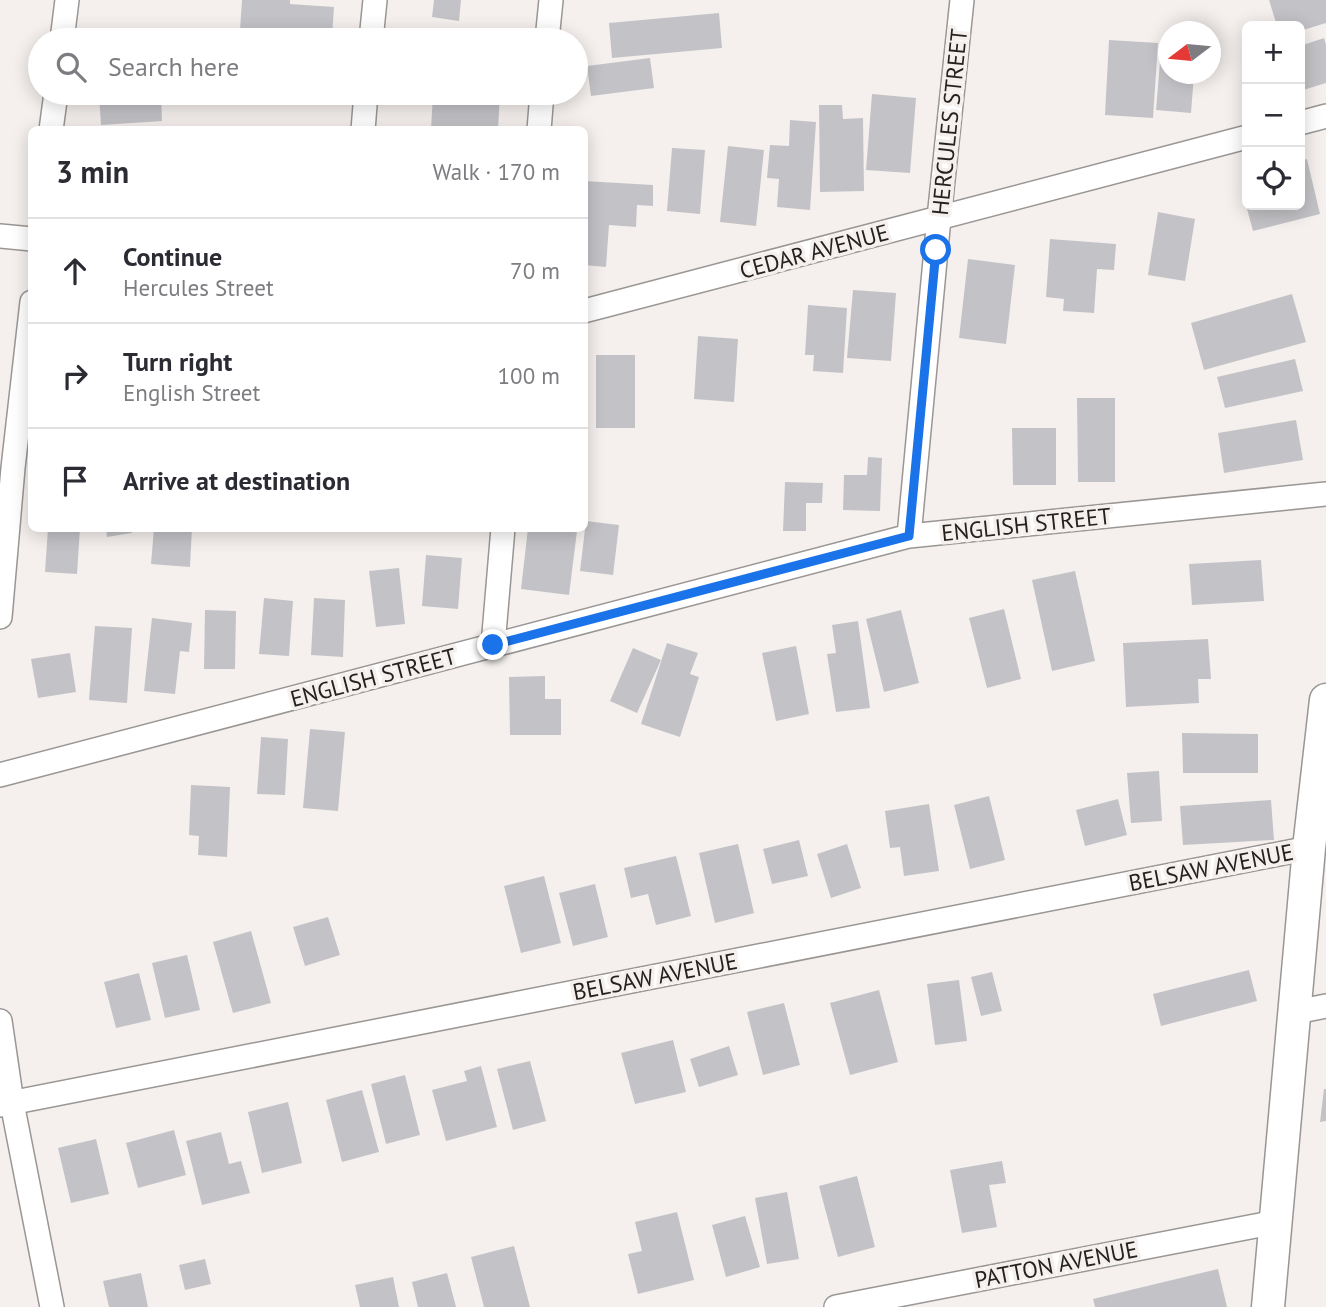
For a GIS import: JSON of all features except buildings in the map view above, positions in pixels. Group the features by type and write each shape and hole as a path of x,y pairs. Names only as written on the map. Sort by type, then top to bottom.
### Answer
{"main road":[{"path":"1268,1307 1276,1222 1311,1009 1310,848 1326,700"}],"street":[{"path":"64,28 67,0"},
{"path":"372,28 374,0"},
{"path":"548,28 551,0"},
{"name":"HERCULES STREET","path":"909,536 962,0"},
{"path":"52,126 54,105"},
{"path":"363,126 365,105"},
{"path":"539,126 541,105"},
{"path":"1305,121 1326,116"},
{"name":"CEDAR AVENUE","path":"588,310 1242,137"},
{"path":"0,236 28,239"},
{"path":"0,617 28,341"},
{"name":"ENGLISH STREET","path":"0,775 909,536 1326,494"},
{"path":"493,645 503,532"},
{"name":"BELSAW AVENUE","path":"6,1104 1310,848"},
{"path":"0,1021 6,1104 52,1307"},
{"name":"PATTON AVENUE","path":"836,1307 1276,1222"}],"route":[{"path":"493,645 909,536 936,250"}]}
